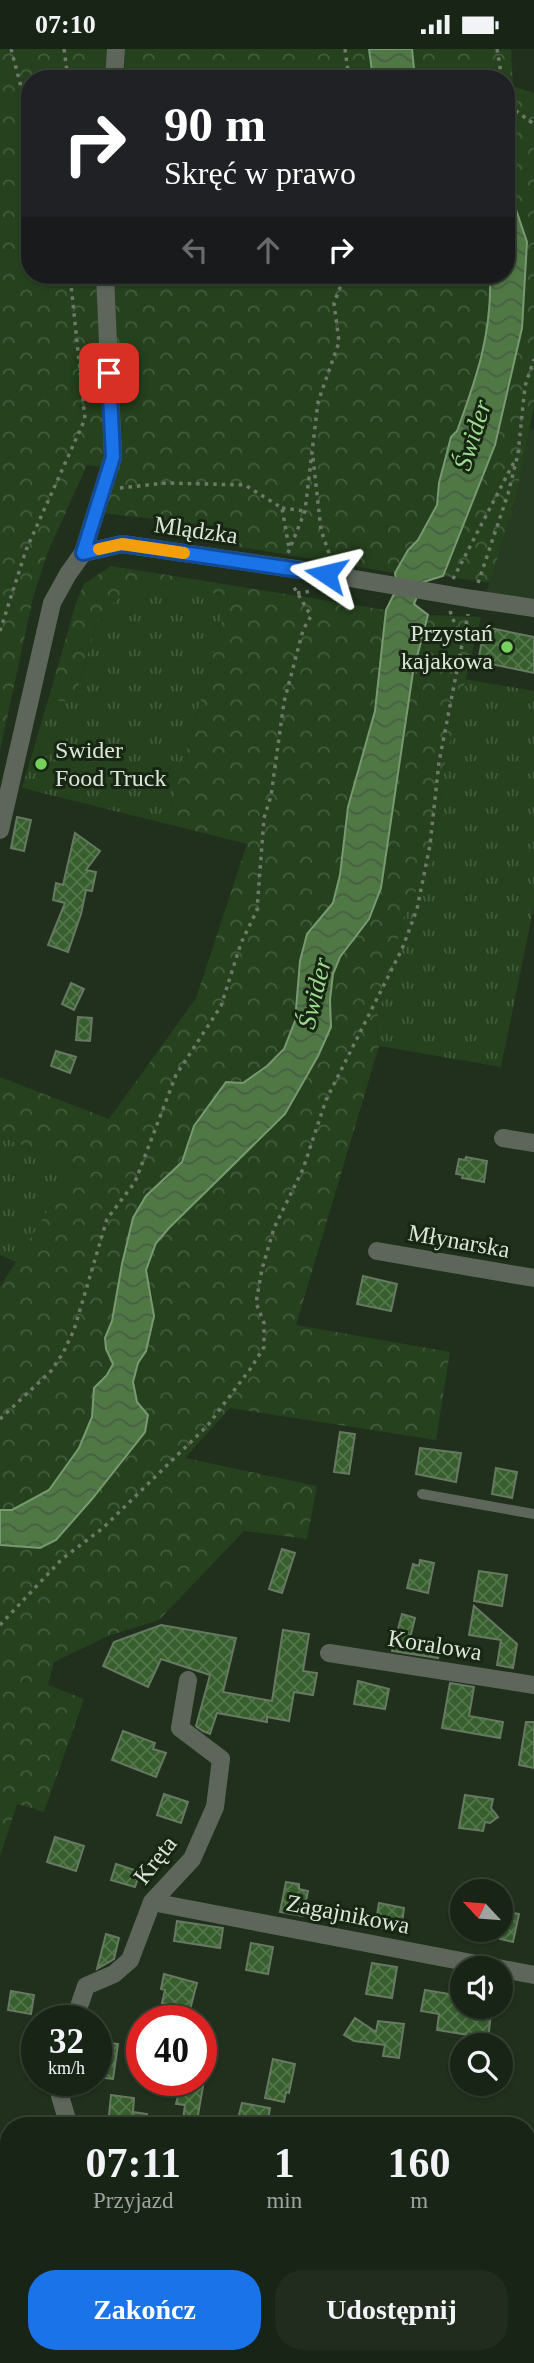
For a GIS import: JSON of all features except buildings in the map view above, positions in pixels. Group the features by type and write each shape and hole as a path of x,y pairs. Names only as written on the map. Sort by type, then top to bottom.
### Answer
{"street":[{"path":"115,70 116,49"},
{"path":"0,831 6,781 52,603 83,553 113,457 105,284"},
{"name":"Mlądzka","path":"83,553 122,544 285,559 302,570 534,608"},
{"path":"503,1138 534,1143"},
{"name":"Młynarska","path":"377,1251 534,1278"},
{"name":"Koralowa","path":"329,1653 534,1685"},
{"name":"Kręta","path":"79,2005 86,1986 114,1974 130,1960 152,1902 192,1859 215,1807 221,1759 180,1728 188,1680"},
{"name":"Zagajnikowa","path":"152,1902 534,1975"},
{"path":"60,2096 66,2117"}],"lane":[{"path":"422,1494 534,1514"}],"path":[{"path":"11,49 21,86"},
{"path":"64,49 67,70"},
{"path":"345,49 348,70"},
{"path":"497,49 500,70"},
{"path":"515,109 534,124"},
{"path":"0,631 26,550 85,419 71,284"},
{"path":"285,559 305,510 318,402 339,342 334,303 341,284"},
{"path":"473,599 508,494 518,454 525,386 534,359"},
{"path":"312,449 321,530 331,561"},
{"path":"450,592 453,578 518,454"},
{"path":"104,490 166,483 245,485 282,508 305,510"},
{"path":"0,1419 51,1371 63,1353 74,1330 107,1219 135,1182 176,1075 222,1006 241,943 257,911 264,818 271,796 284,702 303,630 311,616 298,593 285,559 282,508"},
{"path":"298,593 325,590"},
{"path":"448,605 462,643"},
{"path":"0,1625 62,1559 103,1528 208,1425 264,1347 264,1323 256,1303 262,1269 274,1228 303,1169 326,1100 402,949 417,909 430,845 439,762 467,618"}],"shaded area":[{"path":"529,429 534,430 534,608 482,600 490,583 516,499"}],"green space":[{"path":"0,49 108,49 107,70 21,70 21,284 96,284 105,458 102,467 87,465 47,554 33,598 0,751"},
{"path":"125,49 369,49 372,70 124,70"},
{"path":"412,49 511,49 512,70 414,70"},
{"path":"515,87 534,93 534,405 516,498 490,583 443,576 495,445 506,284 515,284"},
{"path":"113,284 490,284 489,316 482,355 457,431 445,455 436,505 395,573 234,546 231,528 103,513"},
{"path":"111,566 386,610 375,711 348,807 340,875 333,903 307,934 300,961 295,1021 284,1049 194,1126 182,1162 146,1196 133,1218 112,1321 105,1338 106,1349 113,1364 107,1375 94,1388 92,1417 79,1448 49,1490 12,1510 0,1510 0,1287 75,1167 0,1136 0,1077 109,1119 196,998 247,844 167,824 229,596 160,584 130,588 98,617 74,702 48,700 84,584"},
{"path":"160,584 229,596 167,824 22,788 48,700 74,702 98,617 130,588"},
{"path":"428,615 481,617 447,753 430,862 403,918 376,1024 379,1046 296,1325 450,1352 436,1440 230,1408 185,1458 317,1486 307,1539 244,1531 159,1620 108,1636 54,1662 48,1685 84,1699 44,1812 17,1804 0,1857 0,1545 56,1540 116,1470 148,1415 137,1402 133,1382 138,1363 146,1351 153,1299 146,1270 156,1243 285,1114 318,1056 331,1027 333,974 340,957 369,919 413,672"},
{"path":"464,679 534,691 534,906 501,1067 379,1046 376,1024 403,918 430,862 447,753"},
{"path":"0,1136 75,1167 16,1262 0,1255"}],"water":[{"path":"369,49 412,49 414,70 372,70"},
{"name":"Świder","path":"515,207 527,242 522,328 495,445 443,576 423,582 414,604 428,615 413,672 381,888 369,919 340,957 333,974 331,1027 285,1114 156,1243 146,1270 154,1316 146,1351 138,1363 133,1382 137,1402 148,1415 145,1432 56,1540 40,1548 0,1545 0,1510 12,1510 49,1490 79,1448 92,1417 94,1388 107,1375 113,1364 106,1349 105,1338 112,1321 133,1218 146,1196 182,1162 194,1126 226,1082 243,1083 267,1066 284,1049 295,1021 300,961 307,934 333,903 340,875 348,807 375,711 386,610 397,588 395,573 408,550 418,540 437,505 439,483 451,437 457,431 482,355 490,284 515,284"}],"slow traffic":[{"path":"99,549 122,544 184,553"}],"place":[{"name":"Przystań kajakowa","path":"507,647"},
{"name":"Swider Food Truck","path":"41,764"}],"route":[{"path":"109,373 113,457 83,553 122,544 326,574"}]}
